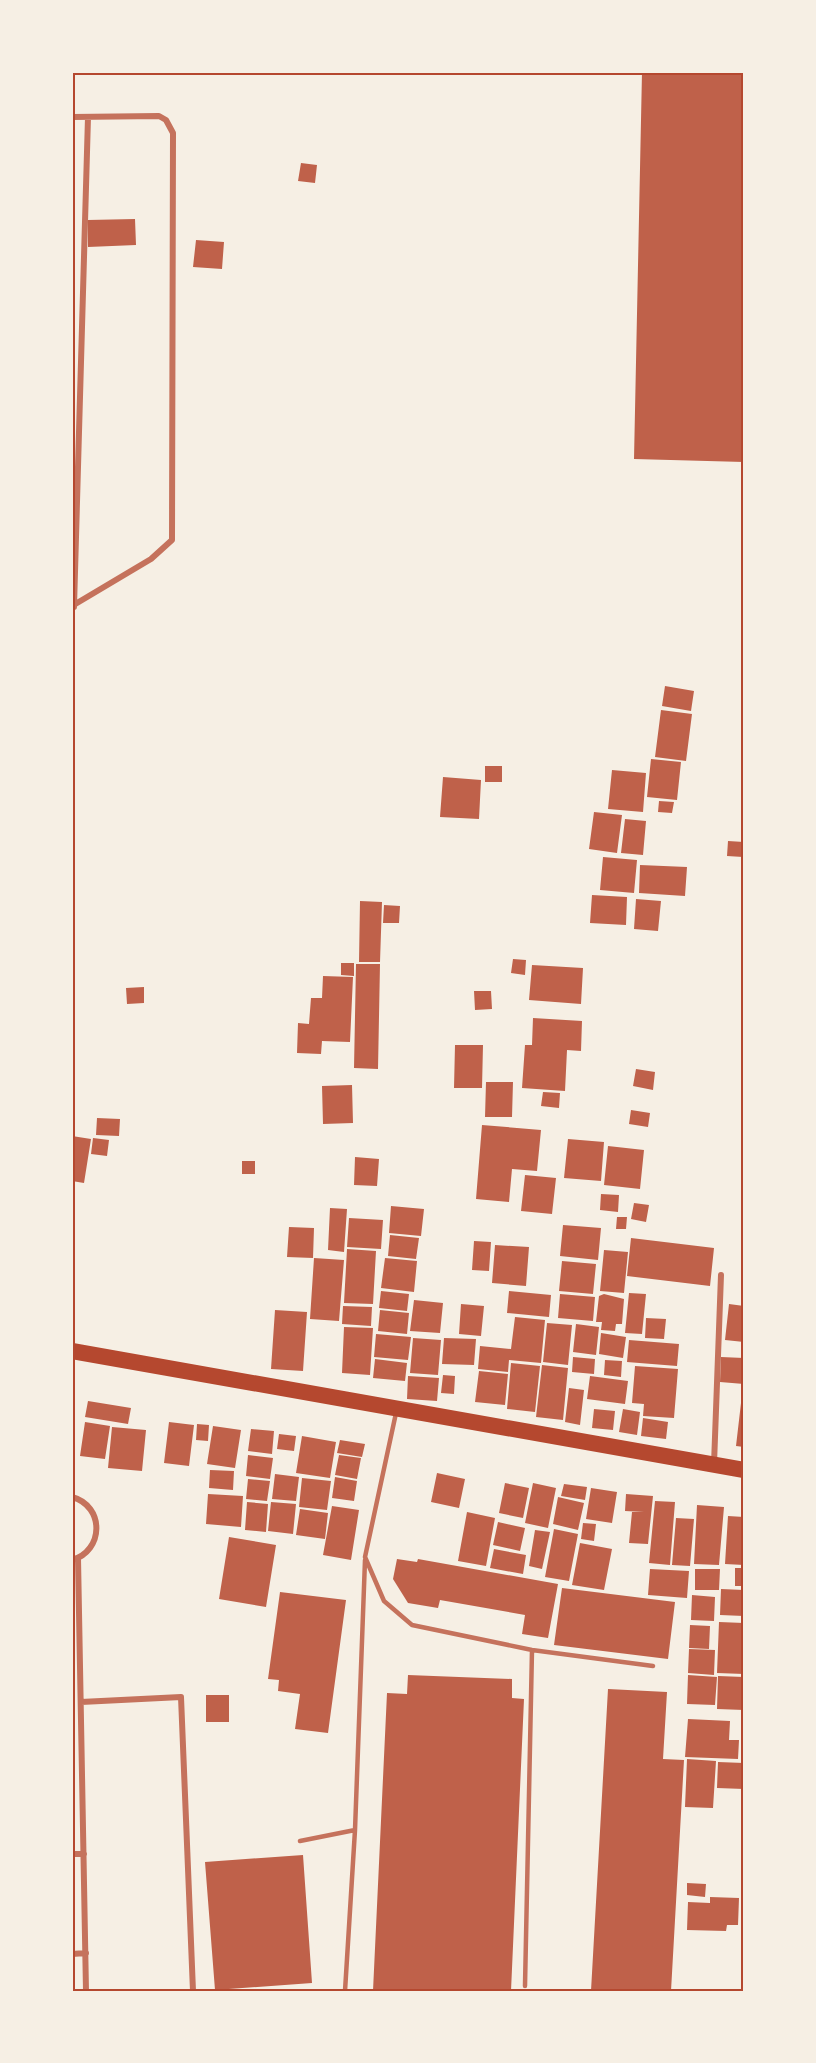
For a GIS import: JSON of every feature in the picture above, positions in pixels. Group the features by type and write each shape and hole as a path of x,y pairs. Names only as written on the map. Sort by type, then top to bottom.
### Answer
{"highway":[{"path":"72,1351 744,1470"}],"street":[{"path":"72,117 159,116 166,120 173,133 172,540 151,558 73,607"},
{"path":"73,607 88,117"},
{"path":"714,1465 721,1275"},
{"path":"72,1497 88,1506 95,1515 98,1526 92,1548 75,1559 81,1702 86,1991"},
{"path":"81,1702 181,1697 193,1991"},
{"path":"72,1854 84,1854"},
{"path":"72,1954 86,1953"}],"lane":[{"path":"345,1991 355,1830 365,1557 396,1410"},
{"path":"365,1557 384,1601 412,1625 532,1650 653,1666"},
{"path":"525,1986 532,1650"},
{"path":"300,1841 355,1830"}],"building":[{"path":"642,72 744,72 744,462 634,459"},
{"path":"301,163 317,165 315,183 298,181"},
{"path":"135,219 136,245 88,247 88,220"},
{"path":"196,240 224,242 222,269 193,267"},
{"path":"665,686 694,691 691,711 662,706"},
{"path":"661,710 692,714 686,761 655,757"},
{"path":"651,759 681,762 677,800 647,797"},
{"path":"485,766 502,766 502,782 485,782"},
{"path":"612,770 646,773 643,812 608,809"},
{"path":"443,777 481,780 479,819 440,817"},
{"path":"659,801 674,802 672,813 658,812"},
{"path":"594,812 622,815 617,853 589,849"},
{"path":"625,819 646,821 643,855 621,853"},
{"path":"728,841 744,842 743,857 727,856"},
{"path":"603,857 637,860 634,893 600,890"},
{"path":"640,865 687,867 685,896 639,893"},
{"path":"592,895 627,897 626,925 590,923"},
{"path":"636,899 661,901 658,931 634,929"},
{"path":"360,901 382,902 380,962 359,962"},
{"path":"384,905 400,906 399,923 383,923"},
{"path":"513,959 526,960 525,975 511,973"},
{"path":"341,963 354,963 354,976 341,975"},
{"path":"356,964 380,964 378,1069 354,1068"},
{"path":"532,965 583,968 581,1004 529,1000"},
{"path":"323,976 353,977 350,1042 322,1041 321,1054 297,1053 298,1023 309,1024 311,998 322,998"},
{"path":"144,987 144,1003 127,1004 126,988"},
{"path":"474,991 491,991 492,1009 475,1010"},
{"path":"533,1018 582,1021 581,1051 567,1050 565,1091 522,1088 525,1045 532,1045"},
{"path":"455,1045 483,1045 482,1088 454,1088"},
{"path":"636,1069 655,1072 653,1090 633,1086"},
{"path":"486,1082 513,1082 512,1117 485,1117"},
{"path":"352,1085 353,1123 323,1124 322,1086"},
{"path":"543,1092 560,1093 559,1108 541,1106"},
{"path":"631,1110 650,1113 648,1127 629,1124"},
{"path":"97,1118 120,1119 119,1136 96,1135"},
{"path":"482,1125 541,1130 537,1171 512,1169 509,1202 476,1199"},
{"path":"72,1136 91,1139 84,1183 72,1181"},
{"path":"93,1138 109,1140 107,1156 91,1154"},
{"path":"568,1139 604,1142 601,1181 564,1178"},
{"path":"608,1146 644,1150 640,1189 604,1185"},
{"path":"355,1157 379,1159 377,1186 354,1185"},
{"path":"242,1161 255,1161 255,1174 242,1174"},
{"path":"525,1175 556,1178 552,1214 521,1211"},
{"path":"601,1194 619,1195 618,1212 600,1210"},
{"path":"634,1203 649,1205 646,1222 631,1219"},
{"path":"391,1206 424,1209 421,1236 389,1233"},
{"path":"330,1208 347,1209 344,1252 328,1250"},
{"path":"617,1217 627,1217 626,1229 616,1229"},
{"path":"349,1218 383,1220 381,1249 347,1247"},
{"path":"563,1225 601,1228 598,1260 560,1256"},
{"path":"289,1227 314,1228 313,1258 287,1257"},
{"path":"390,1235 419,1238 416,1259 388,1256"},
{"path":"631,1238 714,1248 710,1286 627,1276"},
{"path":"474,1241 491,1242 489,1271 472,1270"},
{"path":"495,1245 529,1247 526,1286 492,1283"},
{"path":"347,1249 376,1251 373,1304 344,1303"},
{"path":"604,1250 628,1252 624,1293 600,1291"},
{"path":"314,1258 344,1260 339,1321 310,1319"},
{"path":"385,1258 417,1261 414,1292 381,1288"},
{"path":"562,1261 596,1264 593,1294 559,1291"},
{"path":"381,1291 409,1294 407,1311 379,1308"},
{"path":"509,1291 551,1295 549,1317 507,1313"},
{"path":"629,1293 646,1294 642,1334 625,1333"},
{"path":"560,1294 595,1297 593,1321 558,1318"},
{"path":"604,1294 624,1299 622,1324 616,1324 615,1331 601,1330 602,1322 596,1322 599,1296"},
{"path":"414,1300 443,1303 440,1333 410,1331"},
{"path":"461,1304 484,1306 481,1336 459,1334"},
{"path":"729,1304 744,1306 744,1342 725,1340"},
{"path":"343,1306 372,1307 371,1326 342,1324"},
{"path":"275,1310 307,1312 303,1371 271,1369"},
{"path":"380,1310 409,1313 407,1334 378,1331"},
{"path":"515,1317 545,1320 541,1363 509,1360 508,1372 478,1369 480,1346 511,1349"},
{"path":"646,1318 666,1319 664,1339 645,1338"},
{"path":"547,1323 572,1325 568,1365 543,1362"},
{"path":"576,1324 599,1327 596,1355 573,1352"},
{"path":"344,1327 373,1328 370,1375 342,1373"},
{"path":"601,1333 626,1337 623,1358 599,1354"},
{"path":"376,1334 411,1337 408,1360 374,1357"},
{"path":"413,1338 441,1340 438,1375 410,1373"},
{"path":"444,1338 476,1339 474,1365 442,1364"},
{"path":"629,1340 679,1344 677,1366 627,1362"},
{"path":"573,1357 595,1359 594,1374 572,1372"},
{"path":"721,1357 744,1358 744,1384 720,1382"},
{"path":"375,1359 407,1363 405,1381 373,1378"},
{"path":"605,1360 622,1361 621,1377 604,1375"},
{"path":"511,1363 540,1366 535,1412 507,1409"},
{"path":"542,1365 568,1368 563,1420 536,1417"},
{"path":"635,1366 678,1369 674,1418 643,1416 644,1404 632,1403"},
{"path":"479,1371 508,1374 505,1405 475,1402"},
{"path":"443,1375 455,1376 454,1394 441,1393"},
{"path":"408,1376 439,1378 437,1401 407,1399"},
{"path":"590,1376 628,1381 625,1404 587,1399"},
{"path":"569,1388 584,1390 580,1425 565,1422"},
{"path":"88,1401 131,1408 128,1424 85,1417"},
{"path":"741,1403 744,1403 744,1447 736,1446"},
{"path":"594,1409 615,1411 613,1430 592,1428"},
{"path":"623,1409 640,1412 637,1435 619,1432"},
{"path":"643,1418 668,1422 666,1439 641,1436"},
{"path":"85,1422 110,1426 105,1459 80,1456"},
{"path":"169,1422 194,1425 189,1466 164,1463"},
{"path":"197,1424 209,1425 208,1441 196,1440"},
{"path":"213,1426 241,1430 235,1468 207,1464"},
{"path":"112,1427 146,1430 142,1471 108,1468"},
{"path":"251,1429 274,1431 272,1454 248,1451"},
{"path":"279,1434 296,1436 294,1451 277,1449"},
{"path":"302,1436 336,1442 330,1478 296,1473"},
{"path":"340,1440 365,1444 362,1457 337,1453"},
{"path":"248,1455 273,1458 270,1479 246,1476"},
{"path":"339,1455 361,1458 357,1479 335,1475"},
{"path":"210,1470 234,1471 233,1490 209,1488"},
{"path":"437,1473 465,1479 459,1508 431,1502"},
{"path":"275,1474 299,1477 296,1501 272,1499"},
{"path":"335,1477 357,1481 354,1501 332,1498"},
{"path":"302,1478 331,1481 327,1510 299,1507"},
{"path":"248,1479 270,1481 267,1501 246,1499"},
{"path":"505,1483 529,1488 523,1518 499,1513"},
{"path":"533,1483 556,1488 548,1528 525,1523"},
{"path":"564,1484 587,1487 585,1500 561,1496"},
{"path":"591,1488 617,1492 612,1523 586,1519"},
{"path":"208,1494 243,1496 241,1527 206,1524"},
{"path":"626,1494 653,1496 648,1544 629,1543 632,1512 644,1512 625,1511"},
{"path":"558,1497 584,1503 578,1530 553,1524"},
{"path":"655,1501 675,1502 670,1565 649,1563"},
{"path":"247,1502 268,1504 266,1532 245,1530"},
{"path":"271,1502 296,1504 293,1534 268,1531"},
{"path":"697,1505 724,1507 719,1565 694,1564"},
{"path":"332,1506 359,1510 351,1560 323,1555"},
{"path":"300,1509 328,1513 325,1539 296,1535"},
{"path":"467,1512 495,1518 486,1566 458,1561"},
{"path":"728,1516 744,1517 744,1565 725,1564"},
{"path":"676,1518 694,1519 690,1566 672,1565"},
{"path":"498,1522 525,1528 520,1551 493,1545"},
{"path":"583,1523 596,1524 594,1541 581,1539"},
{"path":"554,1529 578,1534 569,1581 545,1577"},
{"path":"535,1530 550,1532 542,1569 529,1566"},
{"path":"229,1537 276,1545 266,1607 219,1599"},
{"path":"580,1543 612,1549 604,1590 572,1585"},
{"path":"494,1549 526,1555 523,1574 490,1568"},
{"path":"397,1559 417,1562 418,1559 558,1584 548,1638 522,1634 525,1615 440,1600 438,1608 408,1603 393,1579"},
{"path":"735,1568 744,1568 744,1586 735,1586"},
{"path":"650,1569 689,1571 687,1598 648,1595"},
{"path":"695,1569 720,1569 719,1590 695,1590"},
{"path":"562,1588 675,1602 668,1659 554,1645"},
{"path":"721,1589 744,1590 744,1616 720,1615"},
{"path":"280,1592 346,1600 328,1733 295,1729 300,1694 278,1691 279,1680 268,1679"},
{"path":"692,1595 715,1597 714,1621 691,1620"},
{"path":"719,1622 744,1623 744,1674 717,1673"},
{"path":"690,1625 710,1626 709,1649 689,1648"},
{"path":"689,1649 715,1650 714,1675 688,1673"},
{"path":"408,1675 512,1679 512,1698 524,1699 511,1991 432,1989 432,1991 373,1991 387,1693 407,1694"},
{"path":"688,1675 717,1677 715,1705 687,1704"},
{"path":"718,1676 744,1677 744,1710 717,1709"},
{"path":"608,1689 667,1692 663,1759 684,1760 671,1991 591,1991"},
{"path":"206,1695 229,1695 229,1722 206,1722"},
{"path":"688,1719 730,1721 729,1740 739,1740 738,1759 685,1757"},
{"path":"687,1759 716,1761 713,1808 685,1807"},
{"path":"718,1762 744,1763 744,1789 717,1788"},
{"path":"303,1855 312,1983 215,1990 205,1862"},
{"path":"687,1883 706,1884 705,1897 687,1895"},
{"path":"710,1897 739,1898 738,1925 727,1925 726,1931 687,1930 688,1902 710,1903"}]}
